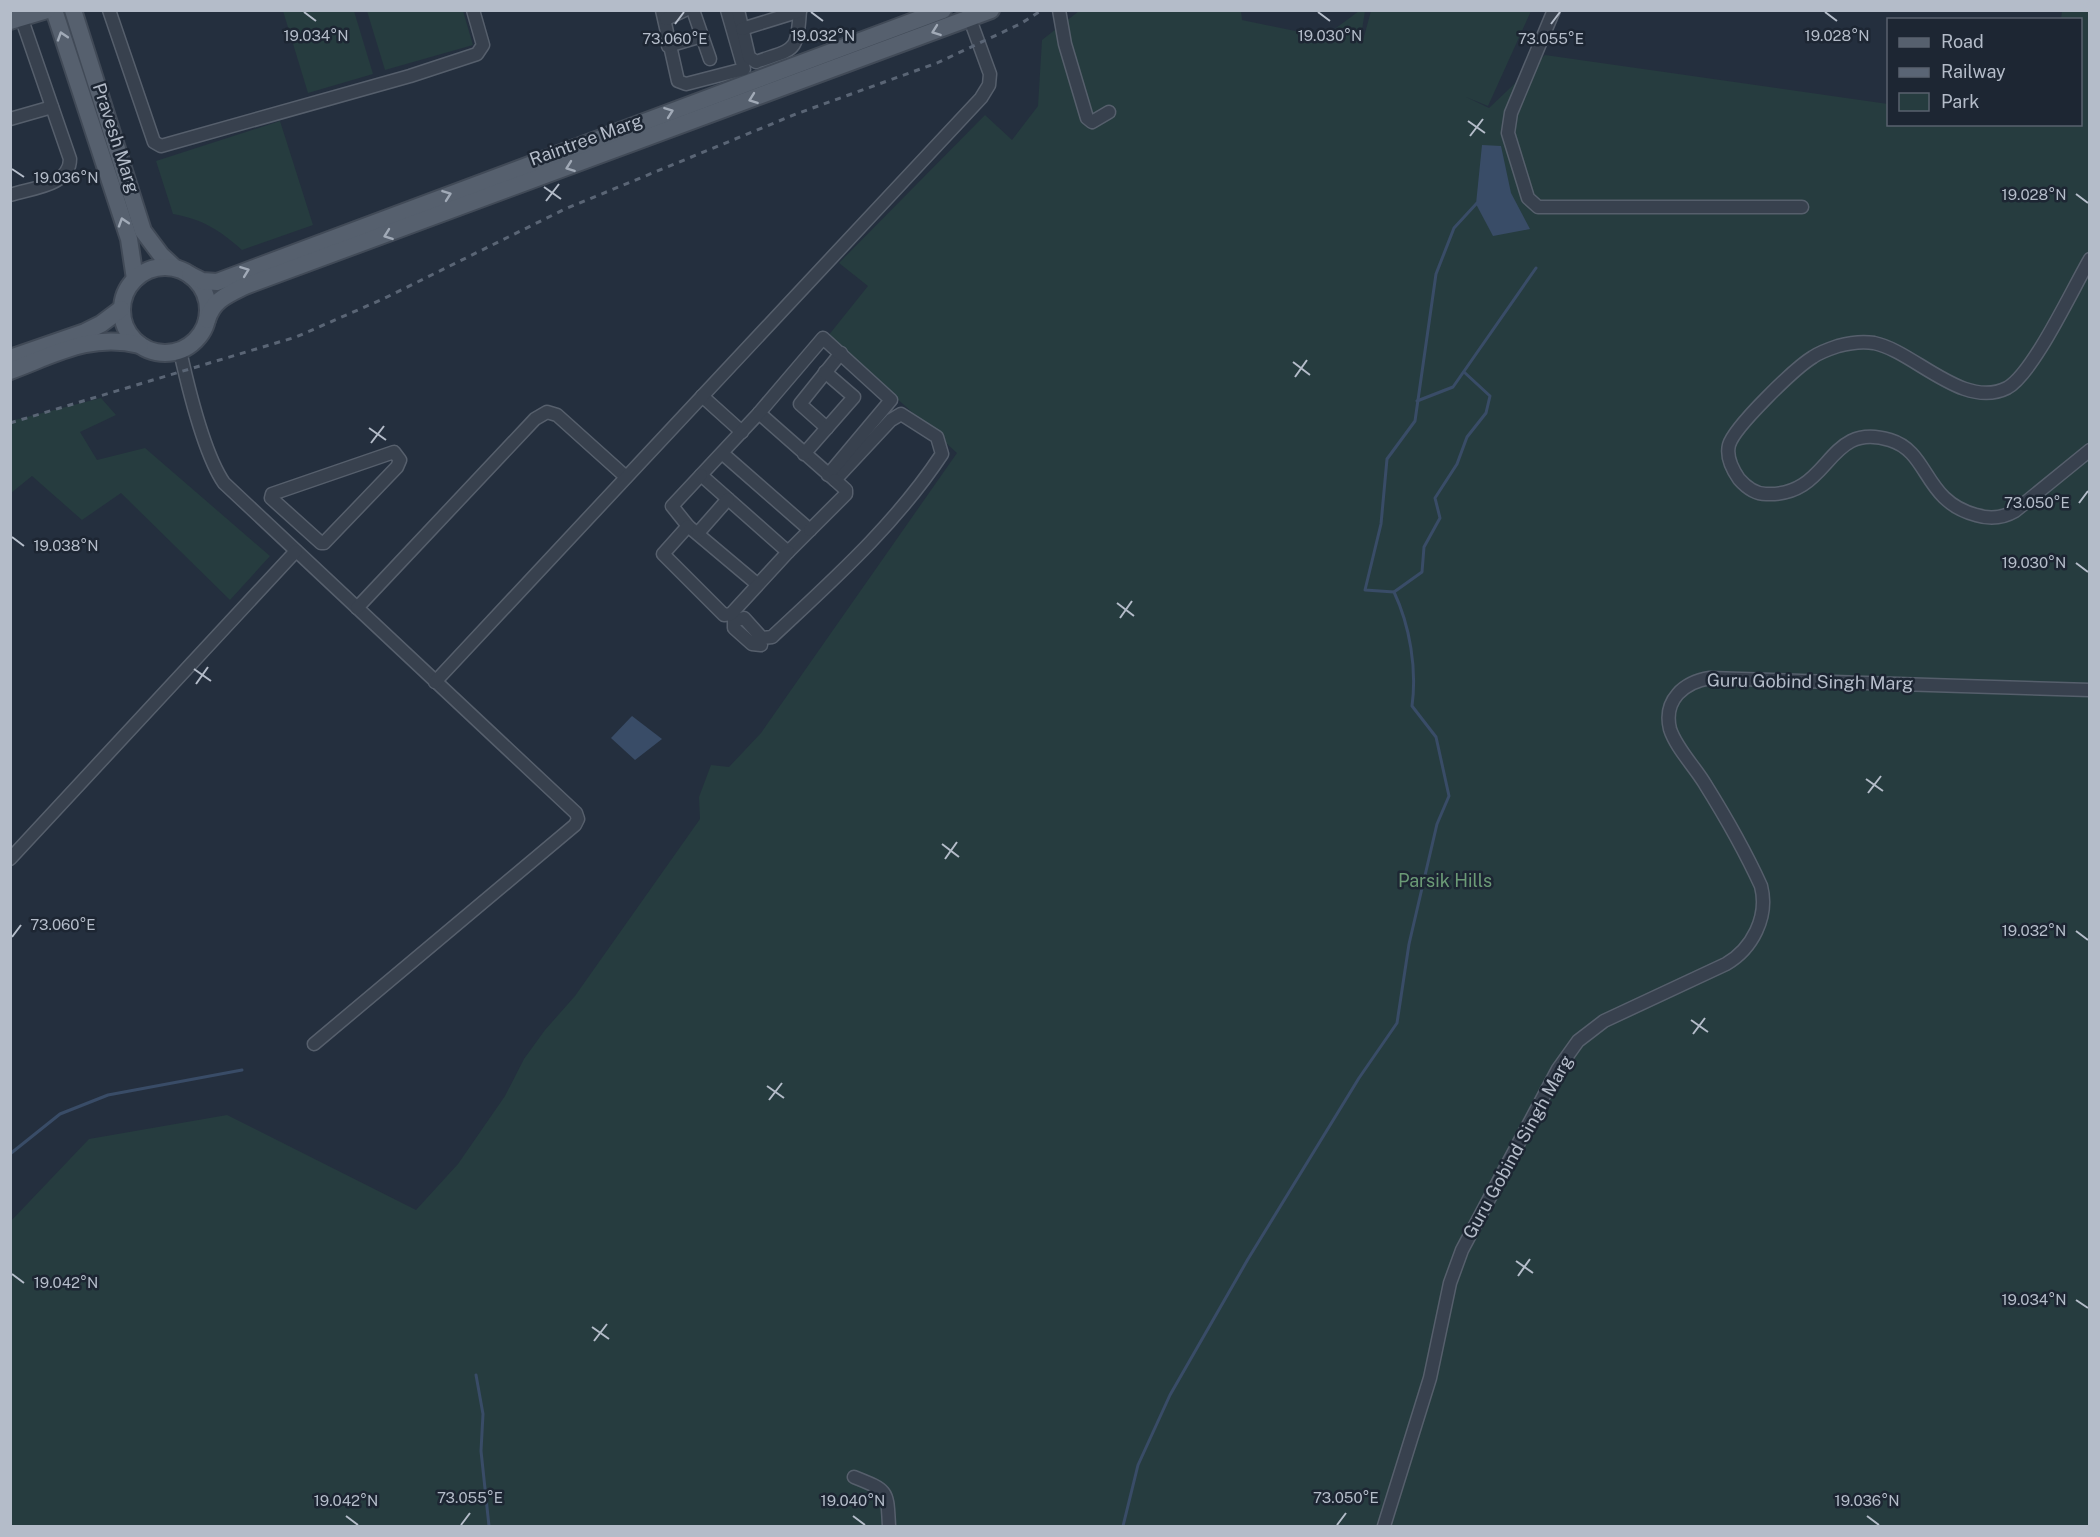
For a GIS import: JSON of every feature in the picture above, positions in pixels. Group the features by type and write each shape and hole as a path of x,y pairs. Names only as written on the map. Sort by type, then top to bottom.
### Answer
{"main road":[{"path":"17,17 47,10"},
{"name":"Pravesh Marg","path":"54,10 129,239 135,279"},
{"name":"Pravesh Marg","path":"73,10 143,231 160,255 182,272"},
{"name":"Raintree Marg","path":"182,272 202,282 217,282 943,10"},
{"name":"Raintree Marg","path":"207,320 216,302 245,286 968,15 991,10"},
{"path":"10,371 88,341 117,340 140,345 155,352 180,351 195,342 207,320 205,295 182,272 158,267 135,279 125,292 122,309 128,333 140,345"},
{"path":"10,358 90,330 122,309"}],"street":[{"path":"109,10 154,142 161,147 410,76 477,54 483,45 473,10"},
{"path":"685,10 664,15 668,46 678,81 681,83 742,70 727,10"},
{"path":"693,10 710,59"},
{"path":"738,10 742,29 748,57 756,62 791,50 796,45 800,11 742,29"},
{"path":"1059,10 1070,65 1087,118 1092,122 1108,112"},
{"path":"1554,10 1511,113 1508,133 1528,198 1538,207 1802,207"},
{"path":"435,682 986,92 990,74 968,15"},
{"path":"10,195 63,178 70,168 70,159 52,107 17,17"},
{"path":"668,46 702,36"},
{"path":"10,119 52,107"},
{"path":"2090,259 2023,374 2008,387 1990,393 1970,390 1944,380 1886,347 1869,343 1846,344 1812,358 1793,374 1737,430 1728,454 1734,472 1743,483 1765,494 1796,489 1812,481 1849,440 1865,436 1883,438 1909,450 1936,491 1953,506 1980,516 1992,517 2006,516 2015,511 2090,450"},
{"path":"757,584 693,530 672,506 759,413 820,340 826,340 891,400 831,478"},
{"path":"180,351 189,390 219,476 576,813 578,819 575,825 314,1044"},
{"path":"827,428 800,404 841,353"},
{"path":"804,454 854,397 825,372"},
{"path":"702,396 742,432"},
{"path":"357,608 536,419 547,412 556,415 626,477"},
{"path":"728,499 663,554 724,615 731,614 757,584 846,494 846,490 759,413"},
{"path":"761,645 752,644 734,628 734,621 744,618 762,638 772,637 891,522 921,486 942,454 940,442 929,431 901,414 891,420 831,478"},
{"path":"394,452 400,460 399,465 369,496 324,543 305,530 271,498 272,494 394,452"},
{"path":"722,453 810,530"},
{"path":"701,475 788,552"},
{"path":"10,859 296,551"},
{"name":"Guru Gobind Singh Marg","path":"1384,1527 1430,1377 1450,1283 1461,1250 1563,1061 1578,1041 1604,1021 1737,958 1748,947 1758,925 1763,902 1761,886 1706,785 1670,729 1671,705 1680,691 1697,680 1710,678 2090,690"},
{"path":"854,1477 881,1488 887,1497 889,1527"}],"green space":[{"path":"283,11 354,11 373,74 308,93"},
{"path":"367,11 463,11 473,45 385,70"},
{"name":"Parsik Hills","path":"1079,11 1241,11 1242,20 1324,37 1359,11 1365,11 1360,42 1362,44 1371,11 1531,11 1488,106 1466,97 1489,108 1545,55 1887,104 1887,126 2082,126 2082,18 2061,18 2062,11 2089,11 2089,1526 11,1526 10,1222 89,1139 227,1115 416,1210 458,1164 505,1096 524,1059 545,1030 575,996 700,819 699,797 711,765 729,767 761,733 957,453 828,336 868,286 839,263 985,115 1012,140 1038,106 1042,40"},
{"path":"280,121 313,225 242,250 210,226 173,214 156,161"},
{"path":"101,398 116,415 80,432 97,460 145,448 270,556 230,600 121,493 82,520 32,476 11,493 11,421"}],"water":[{"path":"1482,145 1501,146 1511,193 1530,229 1493,236 1476,204"},
{"path":"632,716 662,739 635,760 611,738"}],"waterway":[{"path":"1123,1526 1138,1465 1170,1395 1248,1259 1359,1078 1397,1023 1409,944 1437,824 1449,796 1436,737 1412,706 1413,663 1400,605 1394,592 1365,590 1381,524 1387,459 1415,421 1436,274 1454,228 1477,203"},
{"path":"1417,401 1453,387 1536,268"},
{"path":"1394,592 1422,572 1424,547 1440,518 1435,498 1457,464 1467,437 1486,413 1490,396 1464,372"},
{"path":"10,1154 60,1114 108,1095 242,1070"},
{"path":"476,1375 483,1414 481,1451 489,1526"}],"railway":[{"path":"10,423 296,337 383,299 565,209 796,114 937,63 1020,24 1042,10"}]}
